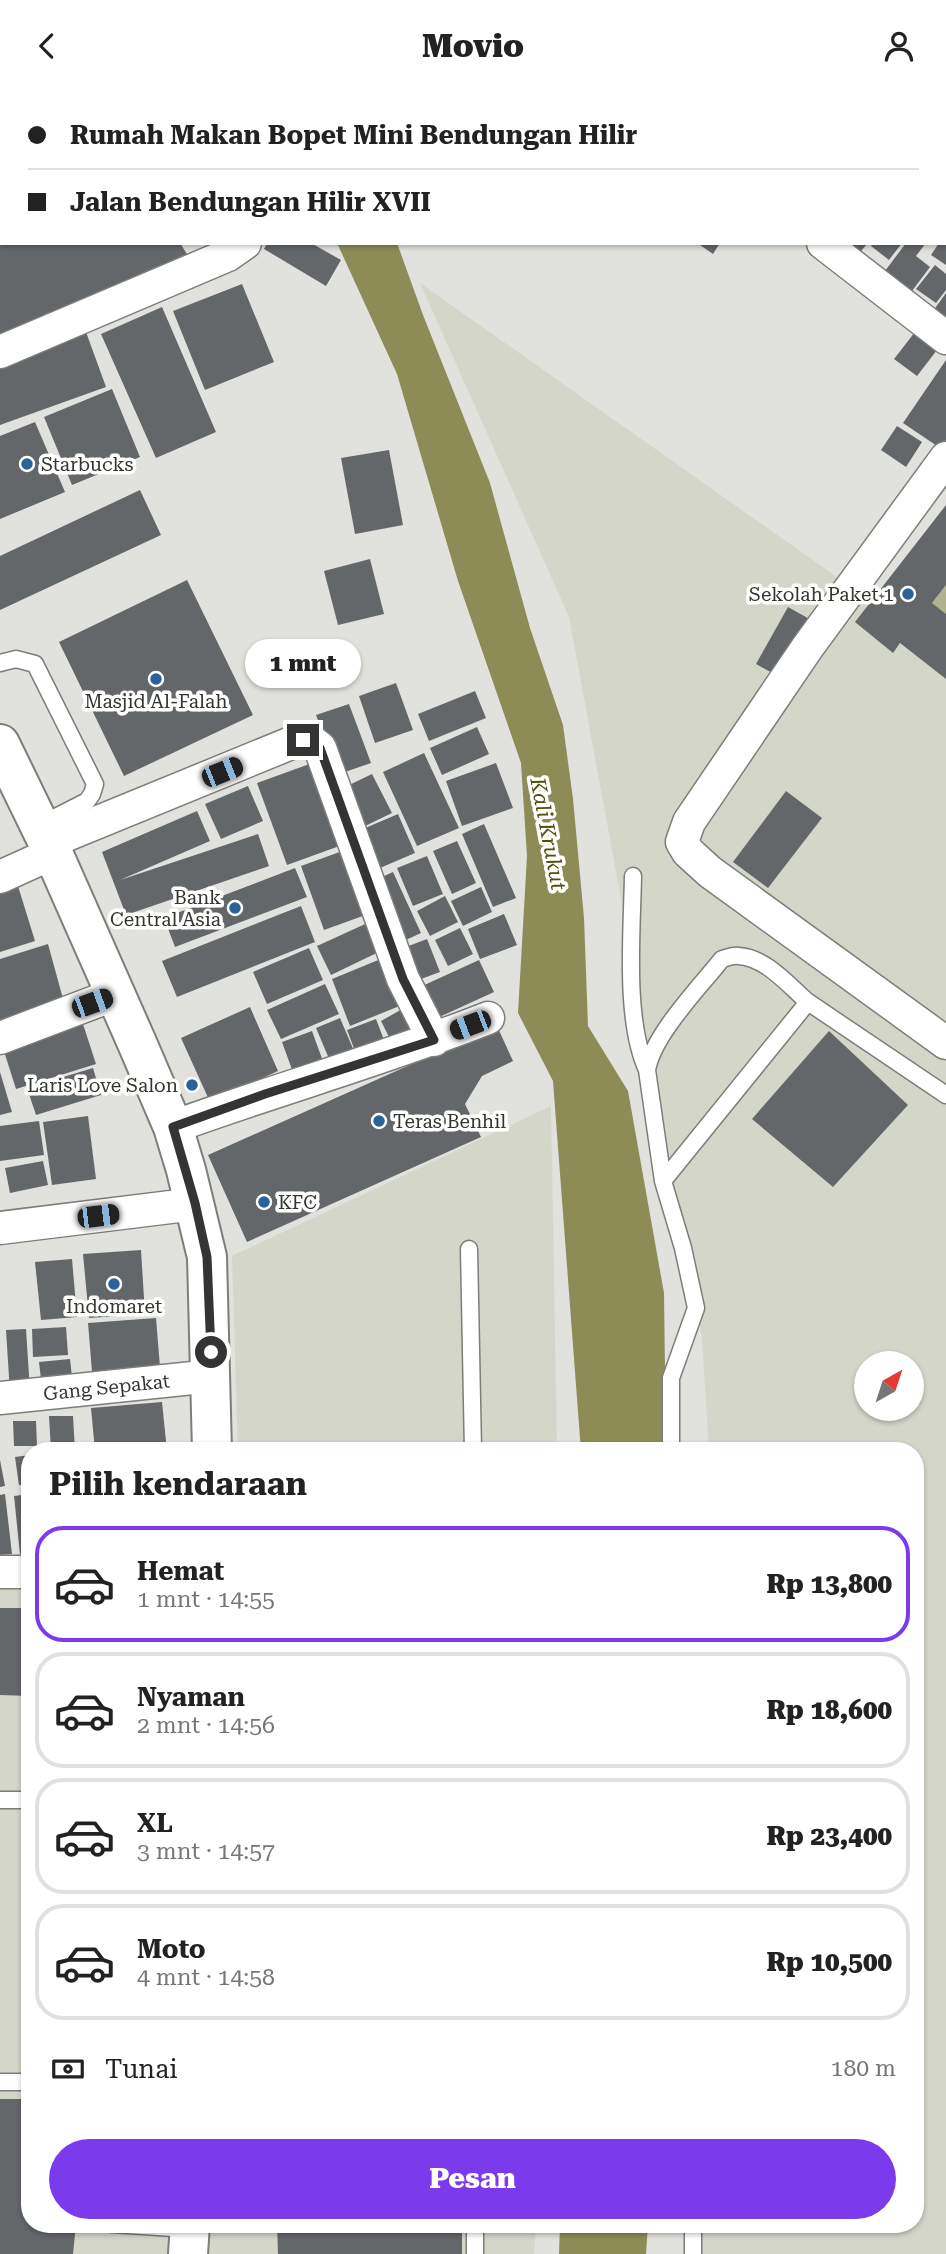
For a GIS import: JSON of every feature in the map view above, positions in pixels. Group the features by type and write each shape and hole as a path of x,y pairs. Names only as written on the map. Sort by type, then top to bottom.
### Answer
{"street":[{"path":"0,352 228,255 242,245"},
{"path":"826,245 946,338"},
{"path":"946,459 807,647 690,822 682,842 688,852 710,872 946,1043"},
{"path":"0,877 46,841 296,741 311,741 320,748 403,979 434,1040"},
{"path":"0,744 116,994 173,1127 207,1257 212,1442"},
{"path":"0,1038 116,994"},
{"path":"173,1127 265,1094 434,1040 488,1018"},
{"path":"0,1228 195,1203"},
{"name":"Gang Sepakat","path":"0,1398 212,1376"},
{"path":"0,1572 21,1572"}],"lane":[{"path":"0,663 16,659 35,664 95,784 93,794 87,801 46,841"},
{"path":"633,876 631,983 639,1054 647,1070"},
{"path":"670,1442 671,1378 696,1308 683,1248 663,1181 647,1070 649,1057 658,1041 722,959 738,955 768,967 808,1002 946,1095"},
{"path":"663,1181 808,1002"},
{"path":"469,1249 473,1442"},
{"path":"0,1800 21,1800"},
{"path":"0,2082 21,2082"},
{"path":"170,2233 189,2236"},
{"path":"475,2233 475,2254"},
{"path":"693,2233 693,2254"}],"shaded area":[{"path":"420,283 946,654 946,2254 687,2254 688,2233 924,2233 924,1442 708,1442 702,1337 569,617"},
{"path":"551,1106 557,1442 238,1442 232,1256"},
{"path":"21,1585 21,2233 535,2233 534,2254 0,2254 0,1586"}],"green space":[{"path":"946,585 946,614 932,603"}],"water":[{"name":"Kali Krukut","path":"338,245 398,245 490,483 530,628 563,725 584,918 588,1026 628,1091 664,1293 666,1442 580,1442 553,1081 518,1013 527,856 521,763 458,581 397,374"},
{"path":"560,2233 647,2233 646,2254 559,2254"}],"building":[{"path":"0,245 181,245 192,262 0,334"},
{"path":"266,245 315,245 341,260 326,286 264,249"},
{"path":"700,245 719,245 713,254"},
{"path":"845,245 866,245 855,258"},
{"path":"872,245 900,245 889,260"},
{"path":"904,245 924,245 916,256 930,267 909,295 882,275"},
{"path":"938,245 946,245 946,265 931,255"},
{"path":"935,265 946,274 946,290 936,303 916,289"},
{"path":"242,284 274,362 205,390 173,311"},
{"path":"946,293 946,331 928,318"},
{"path":"162,307 216,432 156,458 101,334"},
{"path":"86,332 106,387 0,425 0,363"},
{"path":"915,332 937,350 917,376 894,359"},
{"path":"946,360 946,440 940,448 903,423"},
{"path":"112,389 140,457 72,485 44,417"},
{"name":"Starbucks","path":"35,422 65,492 0,519 0,436"},
{"path":"897,426 922,442 906,467 881,450"},
{"path":"389,450 403,525 355,534 341,458"},
{"path":"140,490 161,535 0,610 0,556"},
{"name":"Sekolah Paket 1","path":"946,505 946,585 932,603 946,614 946,679 900,643 893,653 855,622"},
{"path":"370,559 384,614 338,625 324,571"},
{"name":"Masjid Al-Falah","path":"187,580 253,715 124,776 59,642"},
{"path":"788,607 813,621 781,678 756,664"},
{"path":"396,683 413,730 375,743 359,696"},
{"path":"475,691 486,718 429,741 418,714"},
{"path":"349,704 371,763 339,774 316,715"},
{"path":"477,727 489,754 442,775 430,748"},
{"path":"424,753 459,828 417,846 383,772"},
{"path":"315,762 345,844 287,865 257,783"},
{"path":"496,763 513,808 462,826 446,781"},
{"path":"372,774 392,813 361,828 341,789"},
{"path":"248,786 263,821 221,839 205,804"},
{"path":"786,791 822,818 768,888 733,862"},
{"path":"197,811 210,841 120,880 258,834 269,866 126,915 102,852"},
{"path":"398,814 415,853 373,871 356,832"},
{"path":"484,824 516,898 493,907 462,834"},
{"path":"457,841 476,883 452,894 433,851"},
{"path":"348,849 371,913 324,930 301,866"},
{"path":"427,856 443,894 413,906 397,868"},
{"name":"Bank Central Asia","path":"295,868 307,897 175,947 164,918"},
{"path":"393,872 421,933 397,944 369,883"},
{"path":"18,886 35,941 0,952 0,891"},
{"path":"481,887 492,912 463,926 451,901"},
{"path":"445,896 458,922 430,936 417,911"},
{"path":"301,906 315,942 177,997 162,961"},
{"path":"504,914 517,945 480,959 468,929"},
{"path":"374,920 387,948 331,975 317,946"},
{"path":"460,928 473,954 448,966 435,940"},
{"path":"427,939 440,972 410,983 398,950"},
{"path":"48,944 65,1006 0,1033 0,959"},
{"path":"309,948 323,980 267,1004 253,972"},
{"path":"388,956 407,1003 350,1026 332,979"},
{"path":"479,960 494,992 435,1019 420,987"},
{"path":"325,984 339,1014 281,1039 267,1010"},
{"path":"411,1004 425,1028 393,1045 381,1021"},
{"path":"250,1007 278,1071 210,1102 181,1038"},
{"path":"340,1018 354,1051 330,1061 316,1028"},
{"path":"376,1019 384,1040 355,1051 347,1030"},
{"path":"82,1021 96,1064 16,1089 2,1045"},
{"name":"Teras Benhil","path":"497,1026 513,1061 482,1076 465,1104 481,1137 247,1242 208,1155"},
{"path":"312,1031 324,1064 294,1075 282,1042"},
{"path":"829,1031 908,1105 833,1187 752,1119"},
{"path":"93,1068 101,1095 36,1115 27,1088"},
{"path":"0,1072 12,1112 0,1115"},
{"path":"88,1116 96,1179 52,1185 43,1122"},
{"path":"39,1121 44,1155 0,1161 0,1126"},
{"path":"43,1161 48,1185 10,1193 5,1168"},
{"name":"Indomaret","path":"141,1250 145,1314 89,1318 83,1254"},
{"path":"72,1259 77,1317 41,1320 35,1262"},
{"path":"156,1318 161,1379 93,1384 88,1323"},
{"path":"66,1327 68,1355 33,1357 32,1329"},
{"path":"26,1329 30,1391 10,1393 6,1330"},
{"path":"70,1359 73,1386 42,1388 39,1362"},
{"path":"162,1402 166,1442 94,1442 91,1408"},
{"path":"49,1416 73,1416 74,1442 50,1442"},
{"path":"13,1421 36,1421 37,1442 21,1442 21,1446 14,1446"},
{"path":"21,1456 21,1485 19,1485 15,1457"},
{"path":"0,1460 5,1486 0,1487"},
{"path":"5,1494 12,1554 0,1555 0,1495"},
{"path":"21,1495 21,1554 20,1554 14,1496"},
{"path":"0,1608 21,1608 21,1696 0,1695"},
{"path":"0,2099 21,2099 21,2233 75,2233 73,2254 0,2254"},
{"path":"277,2233 462,2233 462,2254 278,2254"}],"place":[{"name":"Starbucks","path":"27,464"},
{"name":"Sekolah Paket 1","path":"908,594"},
{"name":"Masjid Al-Falah","path":"156,679"},
{"name":"Bank Central Asia","path":"235,908"},
{"name":"Laris Love Salon","path":"192,1085"},
{"name":"Teras Benhil","path":"379,1121"},
{"name":"KFC","path":"264,1202"},
{"name":"Indomaret","path":"114,1284"}],"route":[{"path":"211,1352 207,1257 173,1127 265,1094 434,1040 403,979 320,748 311,741 303,740"}]}
